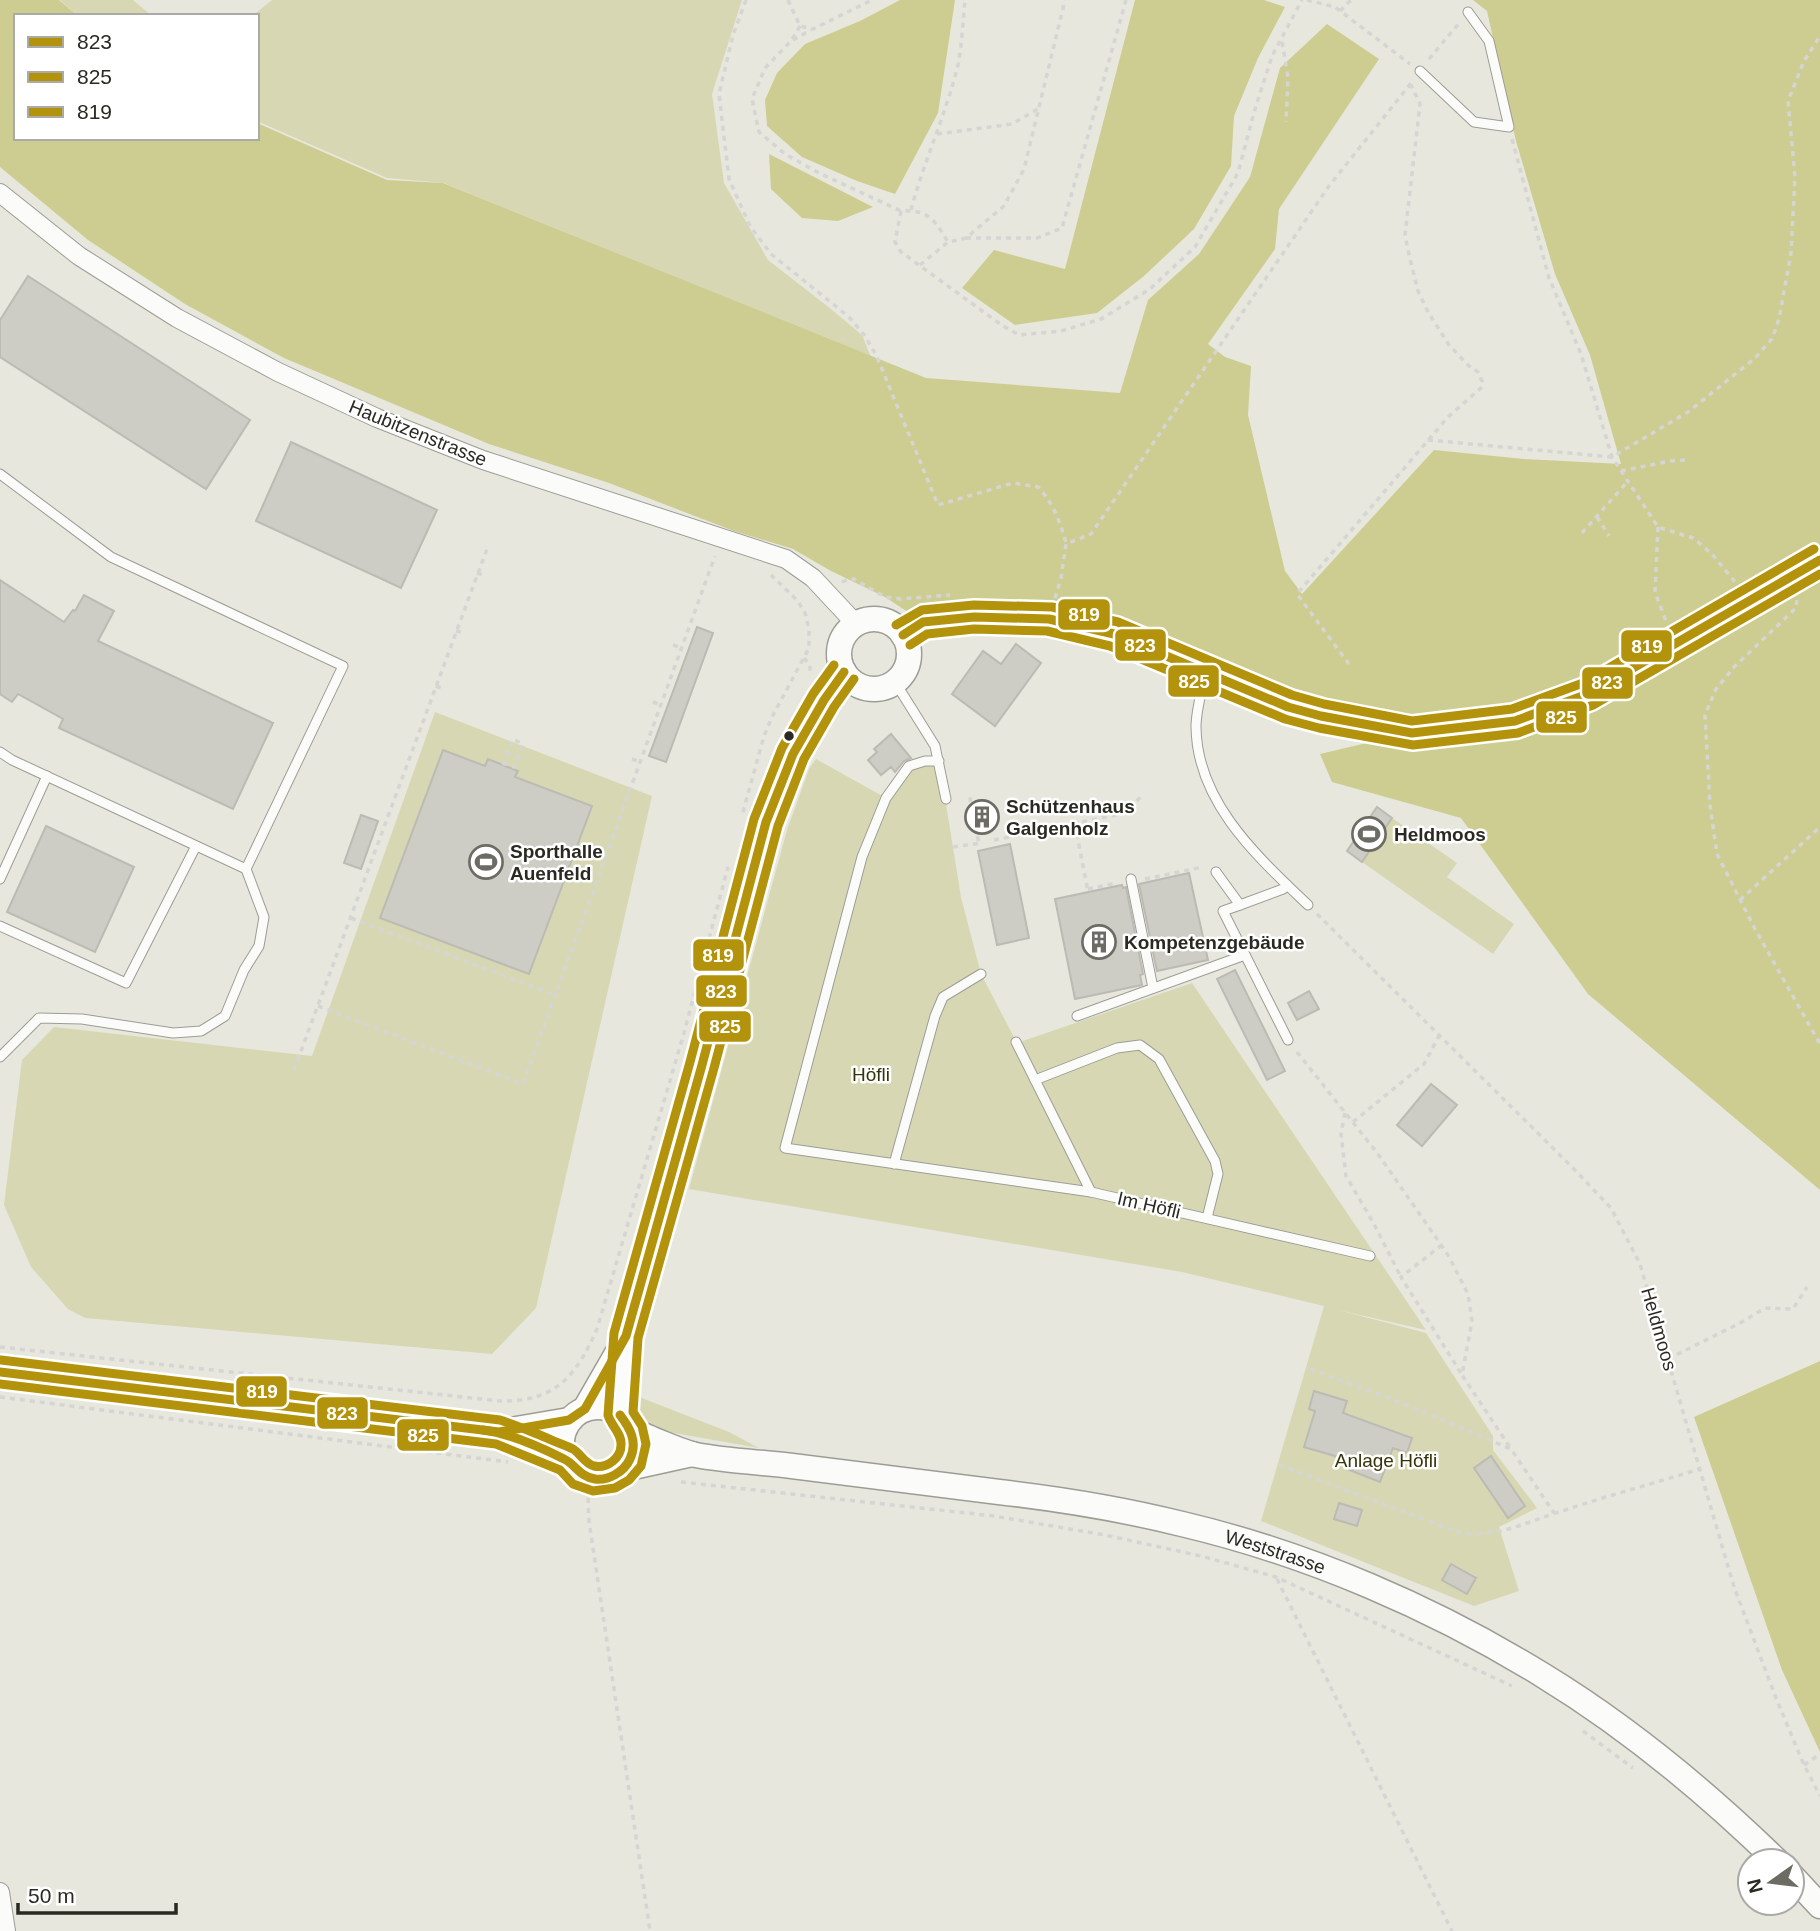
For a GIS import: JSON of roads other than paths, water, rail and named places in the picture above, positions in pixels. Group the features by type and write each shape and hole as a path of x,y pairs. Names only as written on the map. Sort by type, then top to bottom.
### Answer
{"main road":[{"path":"903,635 923,622 974,617 1049,619 1114,634 1288,706 1321,716 1412,733 1515,721 1588,694 1810,565"},
{"path":"876,619 887,621 903,635 909,655 907,665 895,682 867,688 858,685 844,672 839,650 847,631 856,624 876,619"},
{"path":"626,1336 562,1440 566,1460 580,1475 588,1496 624,1469 633,1453 634,1444 626,1422 626,1336 699,1077 766,822 793,754 824,700 844,672"},
{"path":"0,1372 499,1432 566,1460"},
{"name":"Weststrasse","path":"499,1432 605,1407 626,1422 692,1454 1056,1499 1183,1524 1256,1545 1321,1567 1393,1597 1467,1633 1544,1676 1651,1751 1700,1790 1762,1847"},
{"name":"Weststrasse","path":"624,1469 692,1454"},
{"path":"1806,1891 1820,1906"}],"street":[{"name":"Haubitzenstrasse","path":"0,193 79,256 177,318 278,372 377,418 483,460 786,559 813,578 856,624"},
{"path":"0,1892 6,1931"}],"lane":[{"path":"1420,71 1474,122 1509,127 1489,41 1468,12"},
{"path":"0,474 111,556 343,666 246,869"},
{"path":"1205,672 1196,725 1199,757 1210,786 1223,812 1241,837 1308,905"},
{"path":"895,682 935,746 946,799"},
{"path":"0,752 246,869 264,917 259,946 244,970 225,1016 201,1031 173,1033 82,1019 39,1018 0,1057"},
{"path":"939,761 909,765 886,798 862,857 785,1148 1091,1192"},
{"path":"0,879 47,776"},
{"path":"0,926 126,983 196,846"},
{"path":"1213,869 1240,905"},
{"path":"1130,879 1153,988"},
{"path":"1287,885 1283,889 1223,911 1287,1040"},
{"path":"1077,1016 1245,955"},
{"path":"894,1164 935,1016 943,997 981,974"},
{"name":"Im Höfli","path":"1016,1042 1091,1192 1370,1256"},
{"path":"1035,1080 1117,1048 1140,1045 1159,1059 1215,1161 1218,1174 1207,1218"}],"place":[{"name":"Schützenhaus Galgenholz","path":"982,817"},
{"name":"Heldmoos","path":"1369,834"},
{"name":"Sporthalle Auenfeld","path":"486,862"},
{"name":"Kompetenzgebäude","path":"1099,942"}],"park label":[{"name":"Höfli","path":"871,1074"},
{"name":"Anlage Höfli","path":"1386,1460"}]}
